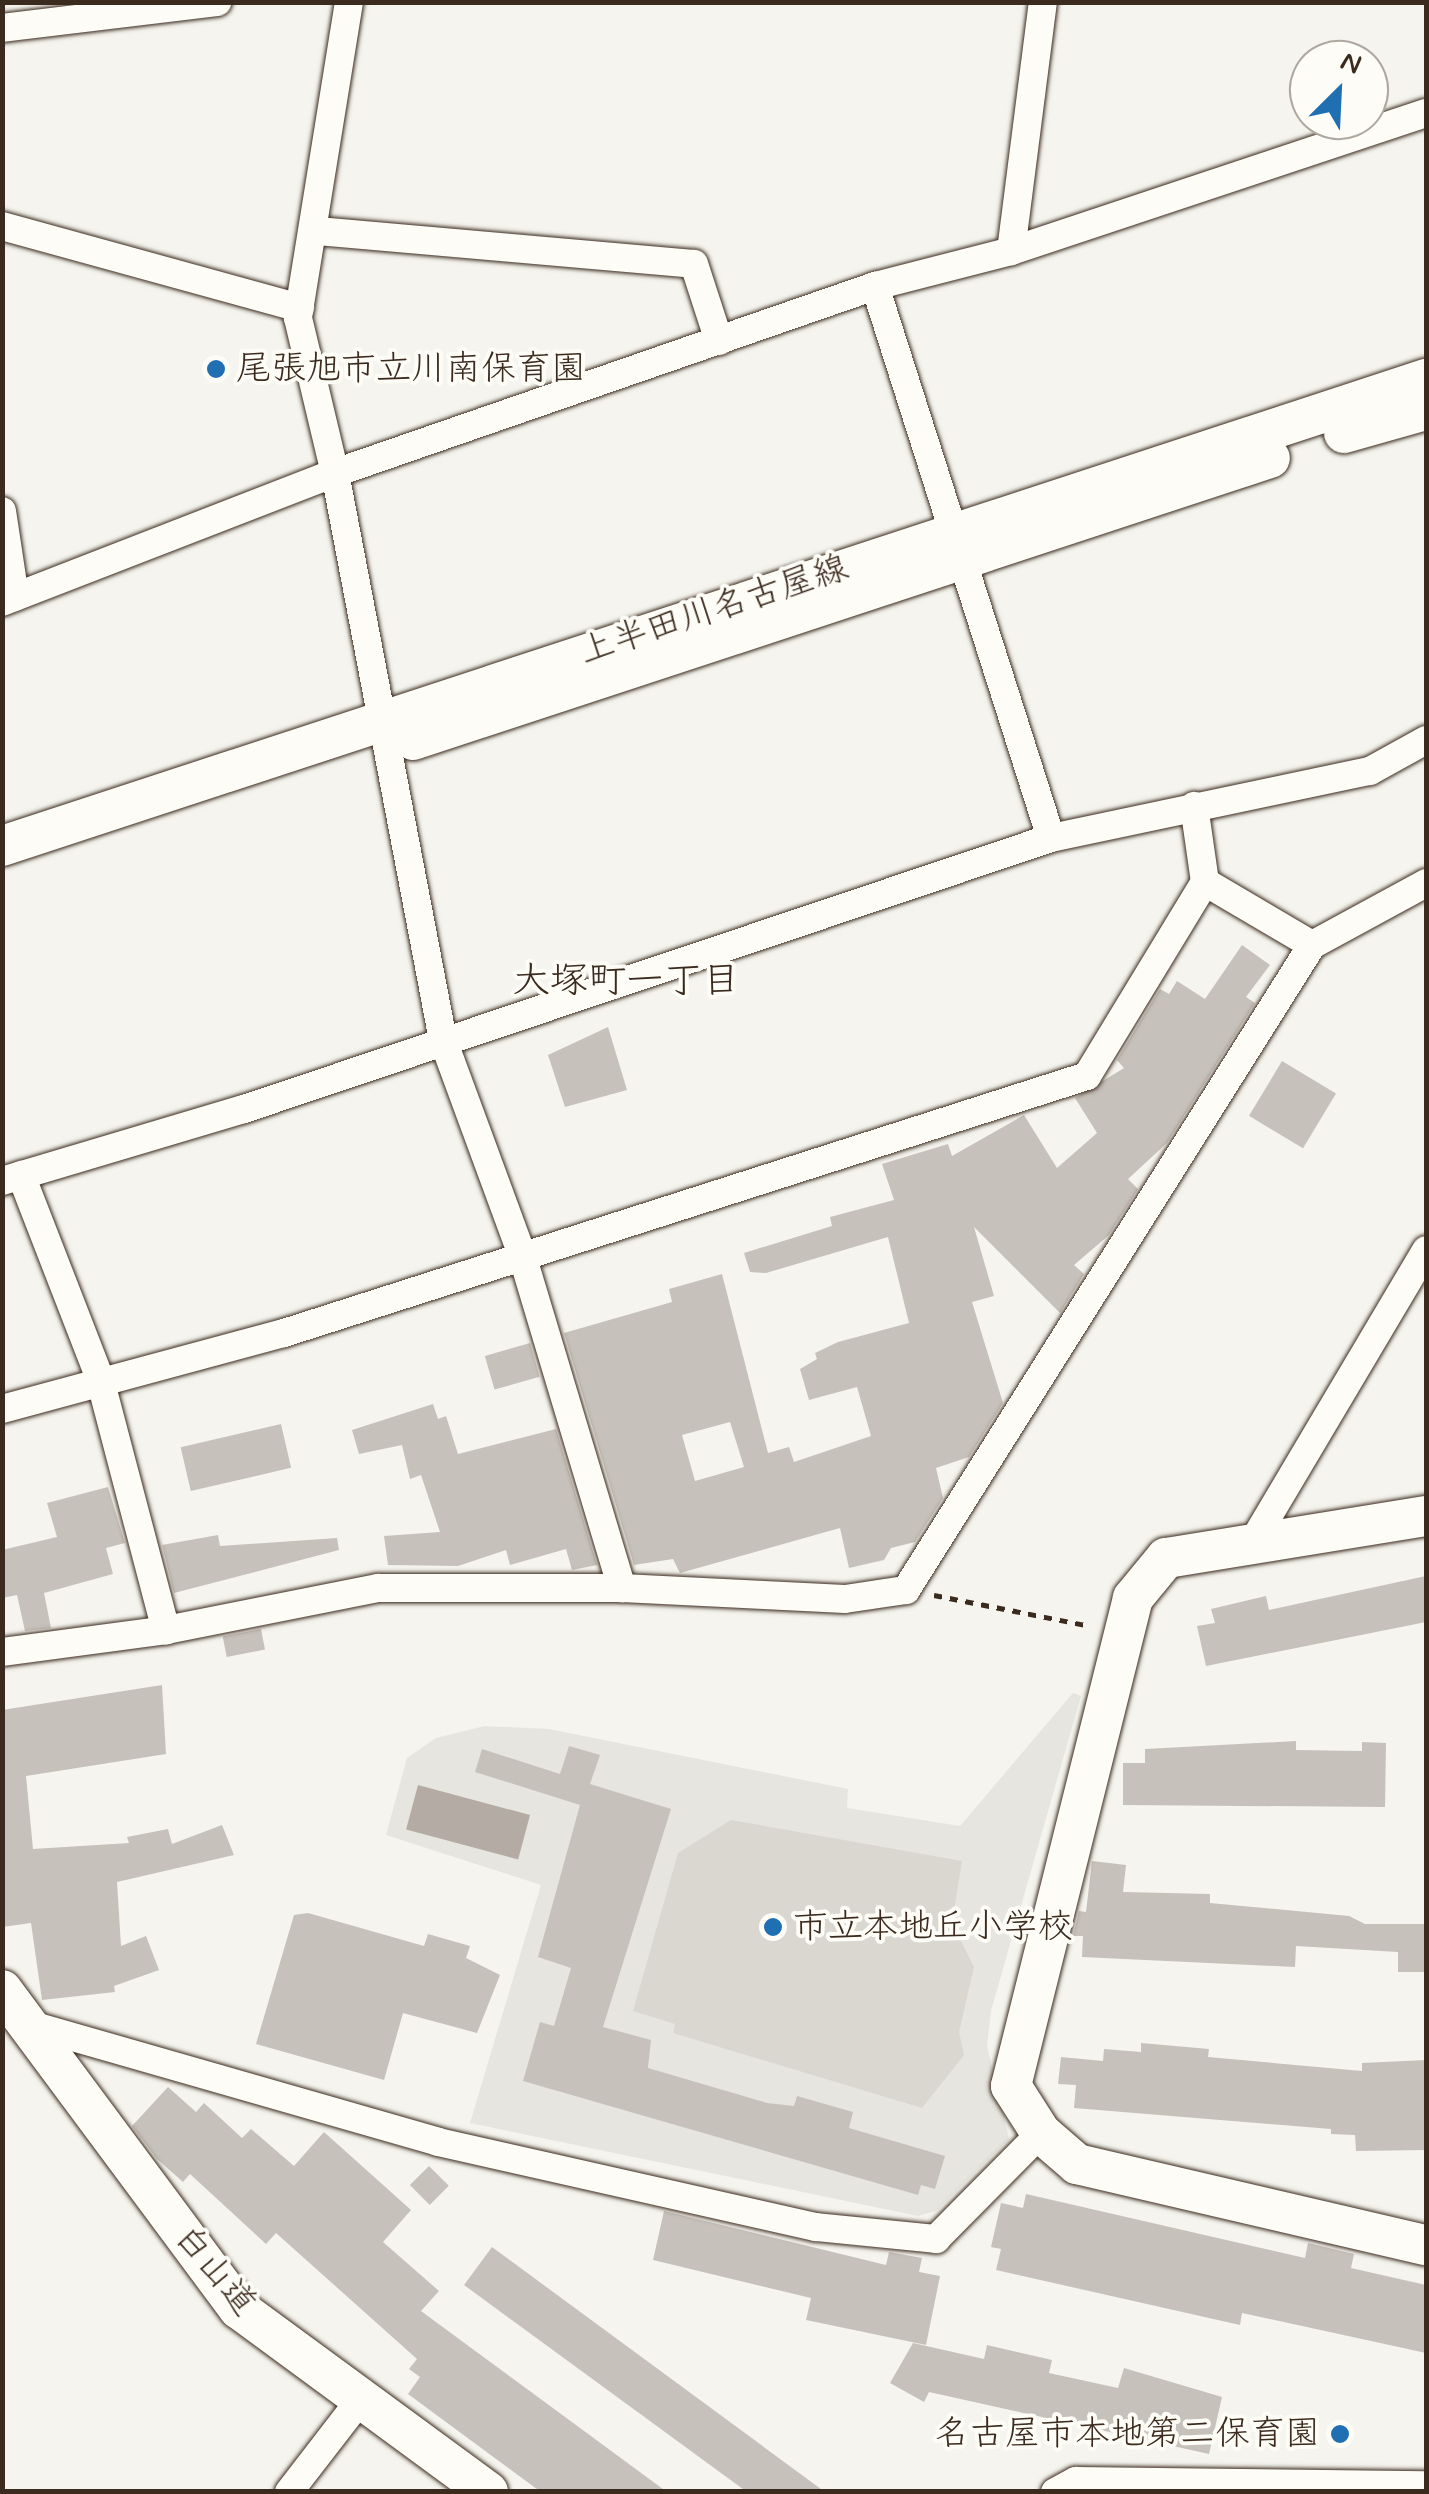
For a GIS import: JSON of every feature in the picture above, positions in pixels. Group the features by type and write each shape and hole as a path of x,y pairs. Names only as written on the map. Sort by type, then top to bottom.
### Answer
{"main road":[{"name":"上半田川名古屋線","path":"2,874 385,734 958,545 1426,379"},
{"name":"上半田川名古屋線","path":"958,545 1426,410"},
{"name":"上半田川名古屋線","path":"2,846 385,734"},
{"path":"1426,1516 1254,1540 1166,1558 1133,1598 1011,2086 1041,2133 1077,2164 1117,2178 1426,2245"},
{"name":"白山道","path":"12,2006 239,2309 488,2492"}],"street":[{"path":"2,28 217,2"},
{"path":"349,2 317,231 300,308 443,1040 522,1255 622,1588"},
{"path":"1011,251 1044,2"},
{"path":"2,511 9,599 335,473 875,286 1011,251 1426,113"},
{"path":"2,226 300,308"},
{"path":"317,231 694,264 719,341"},
{"path":"875,286 1051,838"},
{"path":"166,1630 100,1379 12,1178 244,1109 1051,838 1370,770 1426,740"},
{"path":"2,1409 100,1379 284,1333 1088,1076 1205,882 1194,806"},
{"path":"1205,882 1312,945"},
{"path":"4,1648 166,1630 378,1588 622,1588 830,1599 906,1590 1312,945 1426,883"},
{"path":"1254,1540 1426,1250"},
{"path":"12,2006 438,2142 816,2227 936,2239 1041,2133"},
{"path":"289,2492 362,2399"},
{"path":"1055,2492 1076,2481 1426,2485"}],"path":[{"path":"906,1590 1125,1632"}],"shaded area":[{"name":"市立本地丘小学校","path":"1073,1693 1081,1696 991,2011 987,2046 1009,2139 936,2211 918,2216 470,2123 541,1885 386,1835 407,1758 436,1738 485,1726 549,1729 848,1789 847,1808 960,1826"},
{"path":"418,1785 530,1815 518,1859 406,1829"},
{"path":"731,1820 962,1861 952,1923 974,1967 959,2032 964,2055 922,2108 673,2033 675,2024 633,2011 678,1853"}],"building":[{"path":"1242,945 1270,965 1246,997 1255,1003 1167,1143 1128,1179 1138,1189 1109,1235 1074,1265 1084,1274 1060,1313 974,1227 994,1296 972,1302 1003,1403 969,1457 936,1468 943,1498 915,1542 891,1548 884,1560 849,1568 840,1528 680,1573 673,1559 634,1565 564,1333 672,1302 669,1289 722,1274 768,1453 789,1447 794,1462 871,1436 857,1387 809,1400 800,1369 817,1359 815,1353 838,1342 909,1323 888,1237 766,1273 750,1272 744,1253 832,1226 830,1217 894,1200 882,1164 948,1144 952,1156 1024,1115 1057,1168 1097,1133 1075,1098 1124,1068 1117,1060 1160,989 1169,994 1177,981 1205,999","holes":["730,1422 744,1467 695,1481 682,1435"]},
{"path":"608,1027 627,1090 565,1107 548,1055"},
{"path":"1282,1061 1336,1093 1303,1148 1249,1116"},
{"path":"530,1343 540,1377 494,1390 485,1356"},
{"path":"433,1404 438,1419 446,1416 458,1454 556,1429 597,1565 572,1570 566,1549 510,1565 506,1550 458,1566 388,1565 384,1536 440,1532 421,1475 410,1479 402,1445 359,1454 352,1430"},
{"path":"281,1424 291,1468 191,1491 181,1447"},
{"path":"108,1487 125,1543 106,1548 113,1574 44,1593 51,1628 25,1631 17,1595 2,1598 2,1550 57,1537 47,1503"},
{"path":"218,1535 220,1546 337,1538 339,1550 174,1593 162,1545"},
{"path":"1426,1576 1426,1622 1206,1666 1197,1626 1215,1623 1211,1609 1266,1596 1269,1610"},
{"path":"261,1629 265,1650 227,1657 223,1636"},
{"path":"162,1685 166,1754 26,1776 33,1849 129,1843 127,1837 168,1829 172,1844 222,1825 234,1855 117,1882 121,1946 146,1936 159,1970 114,1986 115,1992 42,2000 31,1923 2,1927 2,1710"},
{"path":"1296,1741 1296,1750 1362,1751 1362,1742 1386,1743 1385,1807 1123,1805 1123,1763 1145,1763 1145,1749"},
{"path":"569,1746 600,1755 590,1784 671,1809 603,2027 651,2040 648,2068 767,2103 794,2106 797,2096 853,2112 849,2128 945,2156 935,2189 921,2185 918,2195 523,2081 540,2022 554,2026 571,1968 538,1957 580,1805 475,1772 482,1749 560,1774"},
{"path":"1092,1861 1126,1865 1123,1892 1210,1894 1210,1903 1349,1916 1365,1924 1426,1924 1426,1972 1398,1972 1398,1952 1296,1946 1295,1967 1082,1957 1083,1936 1073,1936 1079,1911 1086,1912"},
{"path":"308,1913 424,1946 428,1934 470,1946 466,1958 500,1975 477,2033 403,2013 384,2080 256,2044 294,1915"},
{"path":"1141,2043 1209,2049 1208,2057 1362,2071 1362,2063 1426,2060 1426,2150 1356,2151 1355,2135 1331,2134 1331,2129 1074,2108 1076,2085 1058,2084 1061,2057 1103,2061 1104,2049 1141,2052"},
{"path":"168,2087 196,2112 204,2103 242,2138 251,2129 294,2166 324,2132 411,2210 383,2242 439,2291 421,2311 667,2492 541,2492 408,2394 420,2377 409,2369 417,2359 276,2233 266,2244 190,2174 183,2182 157,2159 132,2126"},
{"path":"429,2166 449,2186 430,2205 410,2185"},
{"path":"1026,2194 1305,2258 1308,2243 1354,2254 1351,2268 1426,2285 1426,2353 1242,2313 1240,2325 996,2270 1001,2249 991,2247 1001,2203 1023,2208"},
{"path":"664,2211 886,2265 889,2252 922,2258 919,2272 940,2276 926,2345 806,2320 811,2298 653,2260"},
{"path":"492,2247 825,2492 747,2492 464,2285"},
{"path":"913,2343 984,2359 987,2345 1052,2360 1049,2373 1118,2388 1124,2368 1222,2397 1209,2454 929,2392 924,2402 890,2383"}],"place":[{"name":"尾張旭市立川南保育園","path":"216,369"},
{"name":"市立本地丘小学校","path":"773,1927"},
{"name":"名古屋市本地第二保育園","path":"1340,2434"}],"district":[{"name":"大塚町一丁目","path":"626,982"}]}
